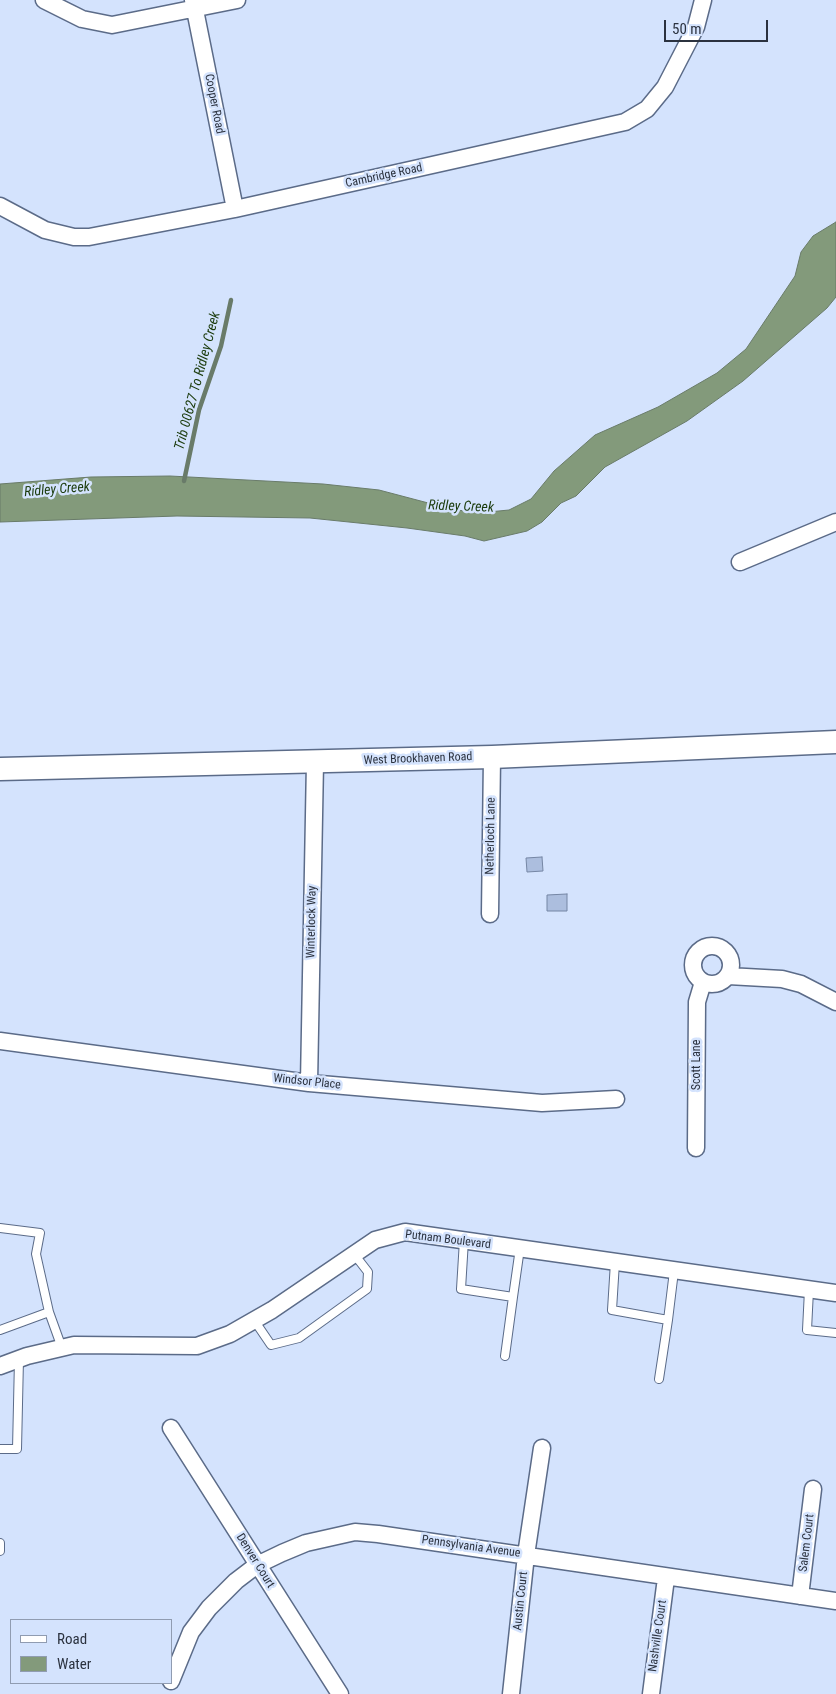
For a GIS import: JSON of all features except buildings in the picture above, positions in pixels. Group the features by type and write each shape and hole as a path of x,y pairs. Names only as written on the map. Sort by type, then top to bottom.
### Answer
{"street":[{"path":"44,0 82,19 112,25 194,4 238,0"},
{"name":"Cambridge Road","path":"0,206 45,230 74,237 103,235 235,208 625,122 647,109 665,87 696,28 703,0"},
{"name":"Cooper Road","path":"194,4 235,208"},
{"path":"740,562 836,522"},
{"name":"West Brookhaven Road","path":"0,769 492,757 836,742"},
{"name":"Netherloch Lane","path":"490,914 492,757"},
{"name":"Winterlock Way","path":"309,1083 315,762"},
{"path":"709,946 720,947 730,956 731,970 728,976 717,984 703,982 696,975 693,962 698,952 709,946"},
{"path":"728,976 782,979 801,984 836,1002"},
{"name":"Scott Lane","path":"696,1148 697,1002 703,982"},
{"name":"Windsor Place","path":"0,1041 309,1083 542,1103 616,1099"},
{"name":"Putnam Boulevard","path":"0,1366 19,1359 74,1345 197,1346 230,1334 254,1320 375,1240 406,1232 836,1293"},
{"name":"Denver Court","path":"171,1428 340,1694"},
{"name":"Austin Court","path":"511,1694 526,1556 542,1448"},
{"name":"Salem Court","path":"800,1596 813,1489"},
{"name":"Pennsylvania Avenue","path":"172,1679 186,1644 200,1620 220,1596 257,1565 306,1543 355,1532 836,1601"},
{"name":"Nashville Court","path":"651,1694 666,1578"}],"lane":[{"path":"0,1228 40,1233 36,1254 49,1312 62,1348"},
{"path":"464,1240 461,1289 514,1297"},
{"path":"505,1356 520,1248"},
{"path":"254,1320 270,1345 299,1338 367,1289 368,1272 354,1254"},
{"path":"615,1262 612,1310 668,1320"},
{"path":"659,1379 674,1271"},
{"path":"809,1290 807,1330 836,1333"},
{"path":"0,1330 49,1312"},
{"path":"0,1448 17,1449 19,1359"},
{"path":"0,1543 0,1551"}],"water":[{"name":"Ridley Creek","path":"836,222 836,297 827,308 743,381 687,421 605,467 576,496 561,503 542,522 527,531 484,541 465,536 407,528 310,518 177,516 0,522 0,484 91,477 170,476 323,484 379,490 451,509 478,513 509,510 531,499 554,471 595,435 658,407 717,373 746,349 795,276 801,252 813,236"}],"waterway":[{"name":"Trib 00627 To Ridley Creek","path":"184,481 199,410 221,346 231,300"}]}
